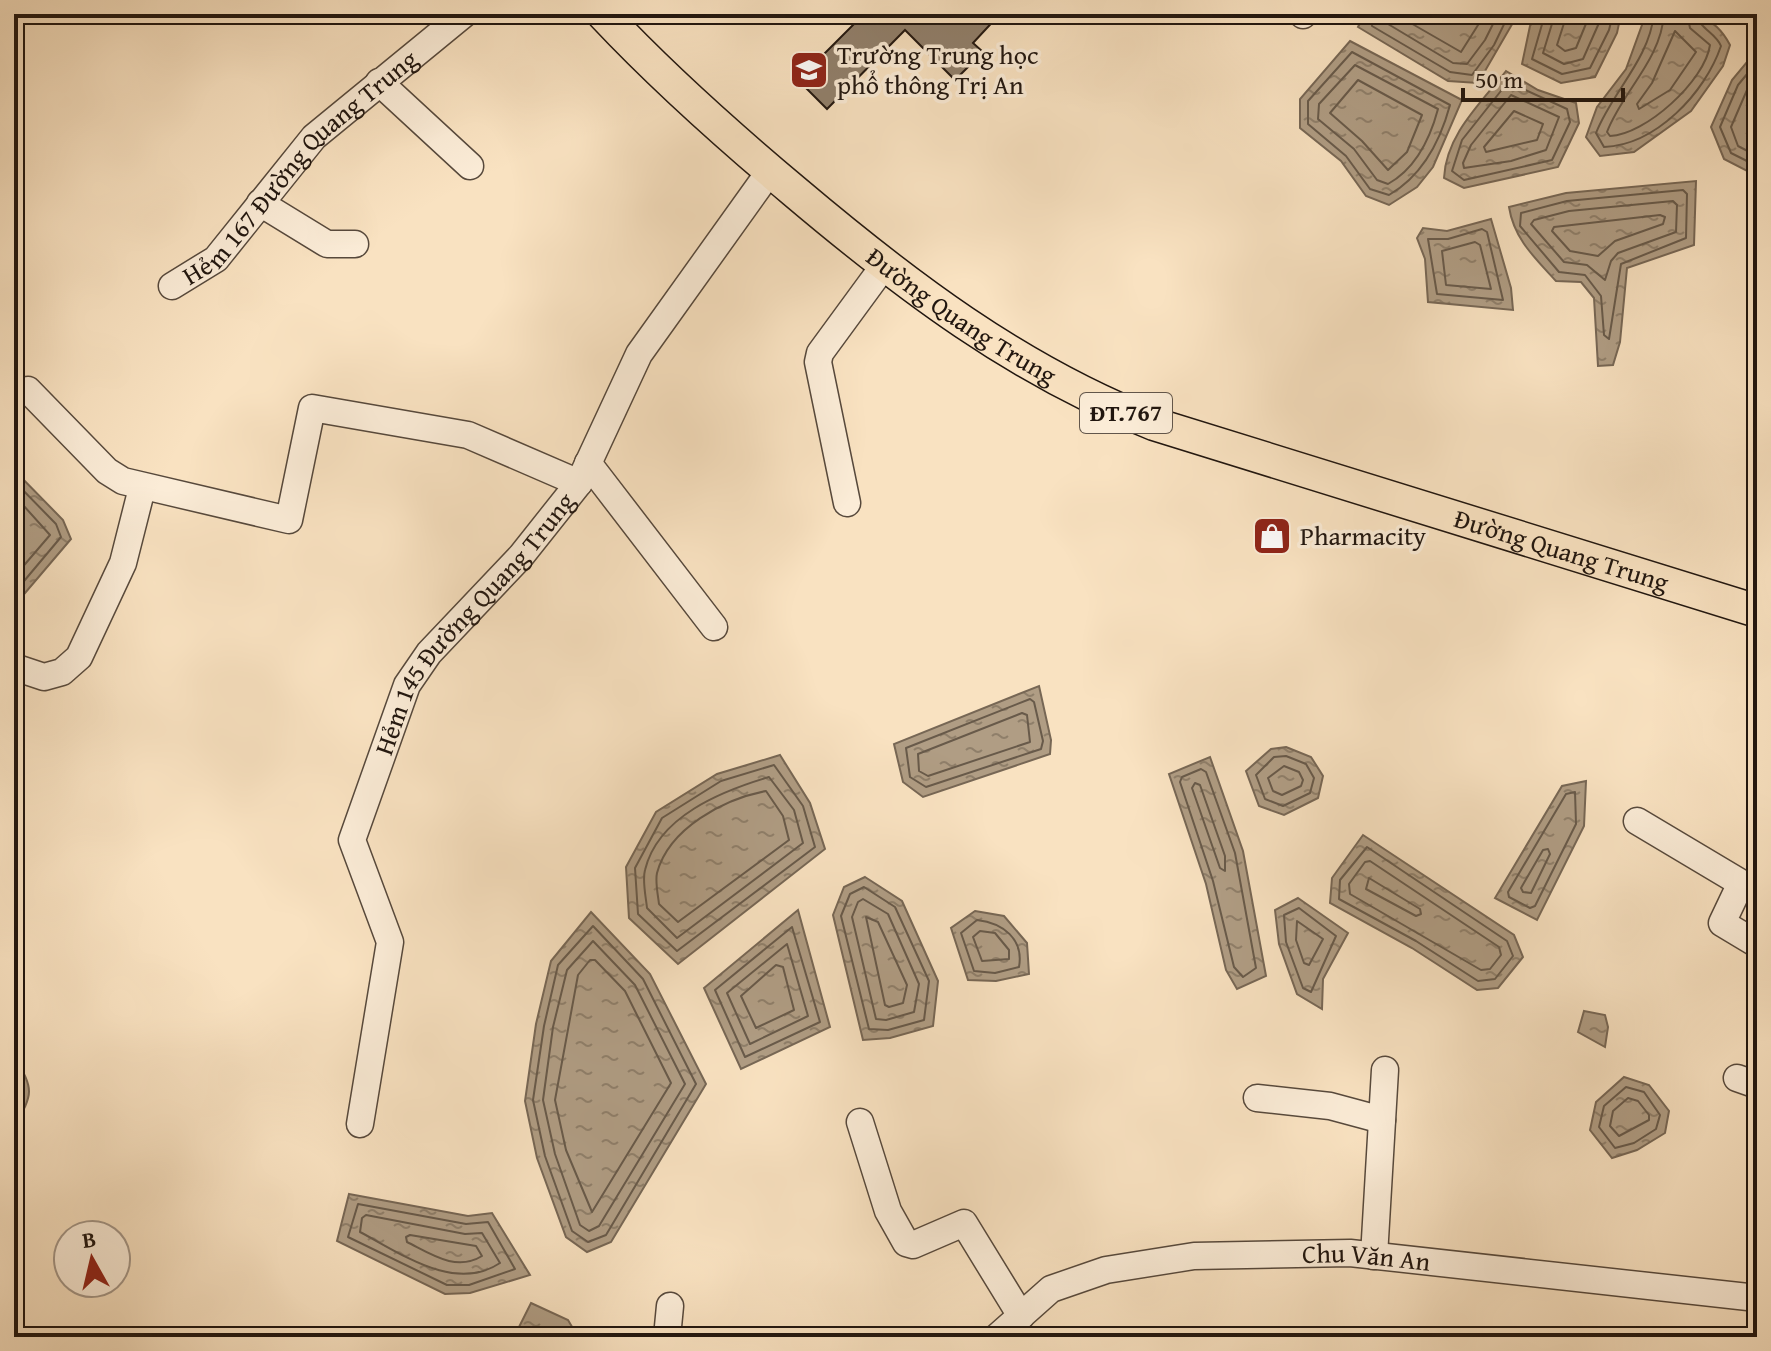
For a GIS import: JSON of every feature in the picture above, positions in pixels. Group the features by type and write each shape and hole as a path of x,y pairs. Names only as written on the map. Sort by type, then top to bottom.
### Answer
{"main road":[{"name":"Đường Quang Trung","path":"603,14 667,83 883,267 954,319 1085,394 1129,415 1757,611"}],"street":[{"name":"Hẻm 167 Đường Quang Trung","path":"172,286 216,259 314,137 464,14"},
{"path":"379,82 470,166"},
{"name":"Hẻm 145 Đường Quang Trung","path":"360,1124 390,942 354,852 353,831 407,685 429,653 521,556 584,473 639,354 770,171"},
{"path":"260,203 327,244 355,244"},
{"path":"847,503 818,362 820,353 883,267"},
{"path":"28,390 107,471 142,488 289,520 312,408 468,435 584,473 714,627"},
{"path":"14,667 44,677 62,672 79,657 123,563 142,488"},
{"path":"1637,821 1741,883 1722,923 1757,944"},
{"path":"1374,1256 1385,1070"},
{"path":"1257,1098 1330,1106 1382,1120"},
{"path":"860,1122 888,1211 906,1243 913,1245 959,1223 969,1226 1021,1316"},
{"name":"Chu Văn An","path":"997,1337 1051,1289 1106,1270 1194,1256 1374,1256 1757,1298"},
{"path":"667,1337 670,1306"}],"water":[{"path":"1365,14 1518,14 1478,83 1448,81 1358,27"},
{"path":"1539,14 1621,14 1617,33 1595,77 1561,83 1522,64 1530,26"},
{"path":"1646,14 1684,14 1704,18 1714,24 1730,45 1723,66 1691,111 1634,152 1600,156 1586,137 1597,107 1626,69"},
{"path":"1350,41 1462,100 1433,167 1417,187 1389,205 1366,196 1341,161 1300,128 1300,99"},
{"path":"1757,50 1757,173 1753,174 1724,159 1711,127 1732,80"},
{"path":"1506,71 1538,90 1576,103 1579,123 1558,167 1464,188 1444,178 1451,148 1466,121"},
{"path":"1696,181 1694,245 1627,268 1620,342 1613,365 1598,366 1594,298 1581,282 1556,281 1521,238 1509,207 1566,193"},
{"path":"1491,219 1511,288 1513,310 1428,302 1425,259 1417,238 1423,228 1447,231"},
{"path":"14,470 63,520 71,539 14,606"},
{"path":"1039,686 1051,740 1050,754 923,797 903,782 894,744"},
{"path":"1286,747 1311,757 1323,776 1318,798 1284,815 1259,806 1246,771 1271,749"},
{"path":"780,755 810,803 825,849 678,964 629,918 626,867 656,812 717,774"},
{"path":"1210,757 1243,851 1266,976 1237,989 1226,970 1206,884 1169,774"},
{"path":"1586,781 1584,826 1537,920 1495,898 1562,786"},
{"path":"1363,835 1514,935 1523,957 1498,988 1477,990 1412,948 1330,903 1332,878"},
{"path":"865,877 902,901 938,981 933,1026 890,1038 863,1040 833,915 844,887"},
{"path":"1298,898 1348,933 1323,979 1322,1009 1297,994 1279,944 1275,910"},
{"path":"798,910 830,1027 741,1069 704,988"},
{"path":"975,911 1004,916 1027,943 1029,974 996,981 968,980 951,928"},
{"path":"591,912 650,974 706,1084 611,1242 587,1252 566,1237 537,1158 525,1101 536,1024 551,961"},
{"path":"1584,1011 1605,1015 1608,1027 1605,1047 1578,1032"},
{"path":"14,1055 29,1091 26,1105 14,1127"},
{"path":"1624,1077 1649,1085 1669,1111 1665,1133 1637,1150 1612,1158 1590,1130 1596,1102"},
{"path":"349,1194 468,1216 492,1213 530,1275 470,1293 445,1294 337,1241"},
{"path":"531,1303 568,1320 578,1337 514,1337"}],"building":[{"path":"864,14 1000,14 973,43 983,52 955,80 905,30 827,109 798,80"}],"place":[{"name":"Trường Trung học phổ thông Trị An","path":"809,70"},
{"name":"Pharmacity","path":"1272,536"}]}
